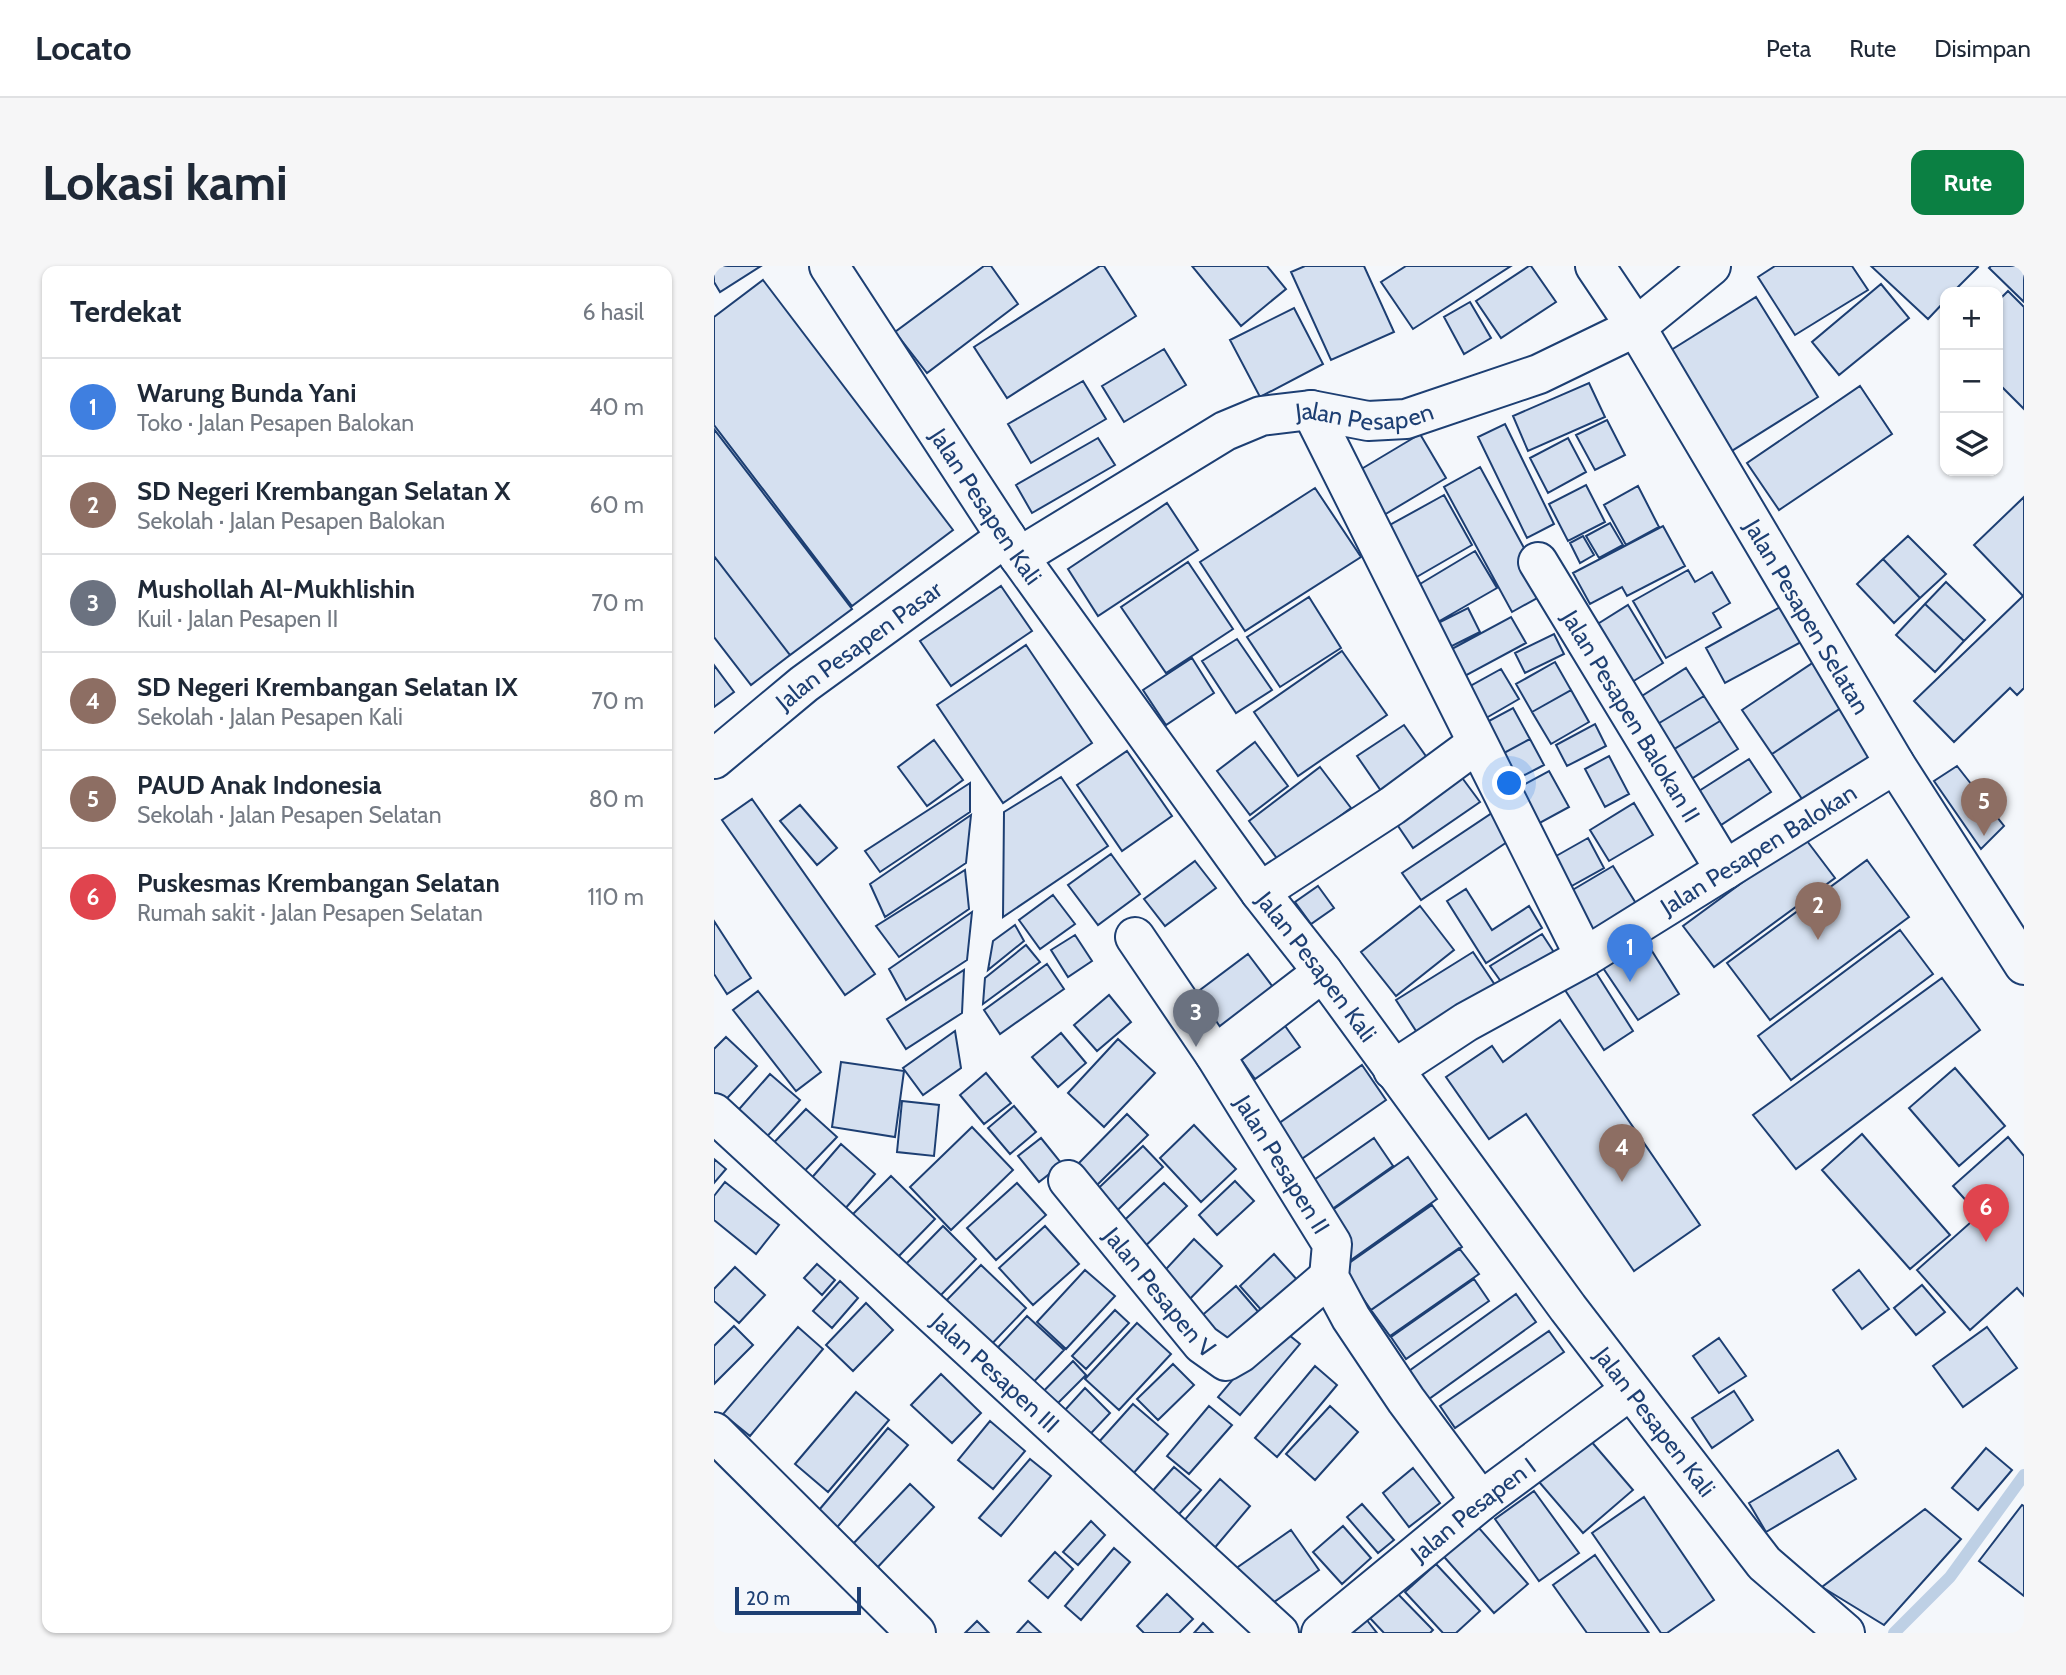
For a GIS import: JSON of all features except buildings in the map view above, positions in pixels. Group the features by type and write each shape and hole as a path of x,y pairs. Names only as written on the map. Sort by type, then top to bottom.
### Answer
{"street":[{"name":"Jalan Pesapen Kali","path":"829,266 1012,547 1260,892 1323,972 1629,1391 1764,1563 1845,1633"},
{"name":"Jalan Pesapen Selatan","path":"1595,266 1636,327 1895,764 2024,965"},
{"name":"Jalan Pesapen","path":"1012,547 1225,431 1261,416 1311,410 1368,421 1406,419 1539,374 1636,327 1711,266"},
{"path":"1311,410 1585,957"},
{"name":"Jalan Pesapen Pasar","path":"714,759 804,684 1012,547"},
{"name":"Jalan Pesapen Balokan II","path":"1538,562 1725,870"},
{"path":"1260,892 1392,806 1476,744"},
{"name":"Jalan Pesapen Balokan","path":"1393,1070 1466,1022 1585,957 1895,764"},
{"name":"Jalan Pesapen II","path":"1135,937 1215,1055 1332,1244 1329,1277"},
{"path":"1215,1055 1323,972"},
{"name":"Jalan Pesapen III","path":"714,1112 1279,1633"},
{"name":"Jalan Pesapen V","path":"1068,1180 1202,1344 1226,1361 1240,1353 1329,1277"},
{"path":"1329,1277 1351,1318 1406,1400 1481,1501"},
{"name":"Jalan Pesapen I","path":"1321,1633 1481,1501 1629,1391"},
{"path":"714,1433 916,1633"}],"waterway":[{"path":"1894,1633 1950,1577 2024,1475"}],"place":[{"name":"PAUD Anak Indonesia","path":"1984,836"},
{"name":"SD Negeri Krembangan Selatan X","path":"1818,940"},
{"name":"Warung Bunda Yani","path":"1630,982"},
{"name":"Mushollah Al-Mukhlishin","path":"1196,1047"},
{"name":"SD Negeri Krembangan Selatan IX","path":"1622,1182"},
{"name":"Puskesmas Krembangan Selatan","path":"1986,1242"}]}
